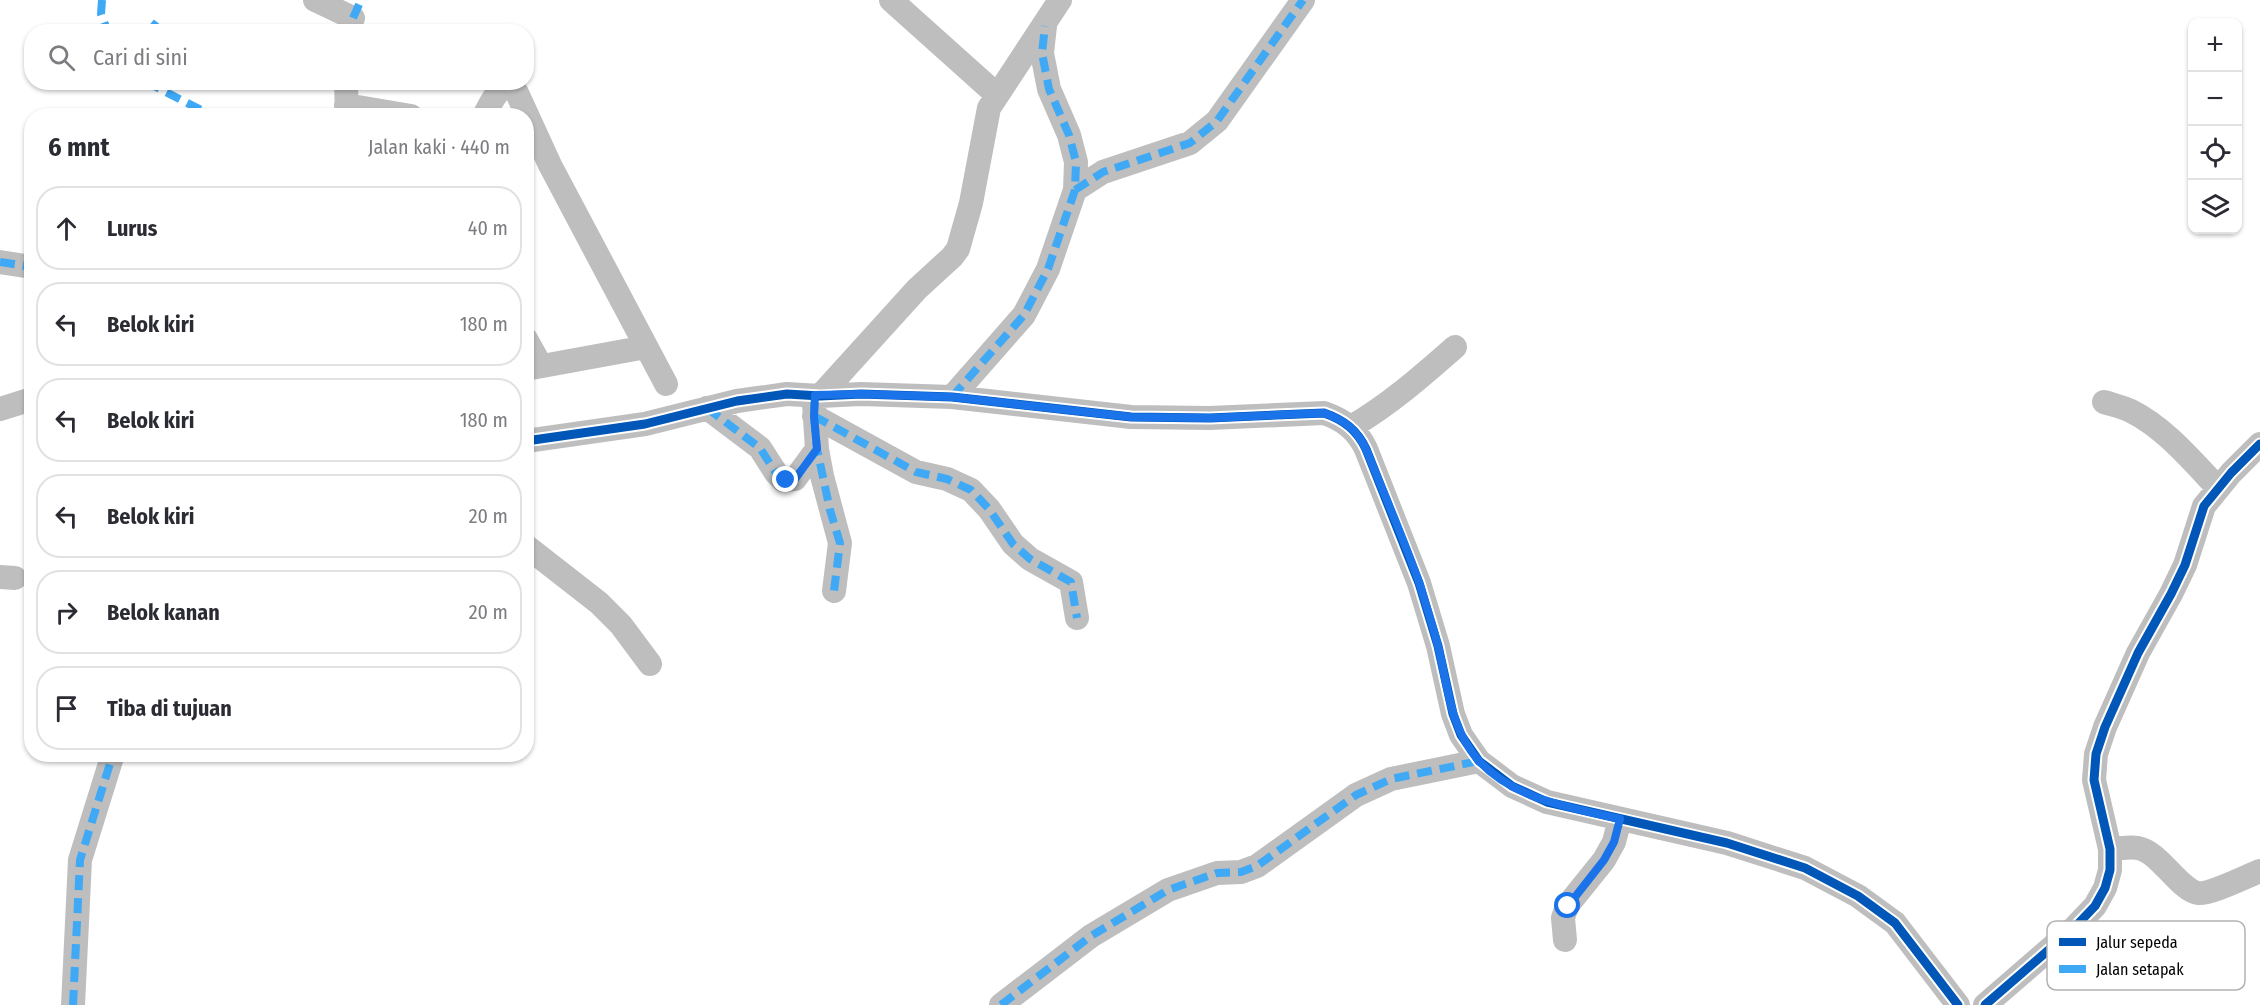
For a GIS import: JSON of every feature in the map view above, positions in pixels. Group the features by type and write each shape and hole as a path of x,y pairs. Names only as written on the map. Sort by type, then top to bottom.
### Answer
{"street":[{"path":"315,0 355,17"},
{"path":"891,0 997,95"},
{"path":"834,591 840,543 830,510 817,449 816,402 917,289 958,249 971,203 989,108 1060,0"},
{"path":"1075,190 1103,172 1190,143 1203,133 1217,121 1303,0"},
{"path":"952,397 1024,315 1048,269 1075,190 1076,162 1069,135 1049,89 1042,53 1045,26"},
{"path":"489,108 499,90"},
{"path":"515,90 525,108"},
{"path":"346,101 376,108"},
{"path":"534,129 550,165 666,384"},
{"path":"0,262 24,266"},
{"path":"534,367 646,347"},
{"path":"1351,427 1369,417 1415,382 1455,347"},
{"path":"534,440 645,424 736,400 787,394 816,402 916,472 947,479 971,490 989,509 1013,544 1030,559 1072,584 1077,618"},
{"path":"816,402 861,394 952,397 1131,417 1210,418 1324,413 1340,418 1360,437 1366,449 1410,561 1438,646 1453,714 1461,735 1479,761 1512,786 1547,802 1727,843 1806,868 1858,896 1894,923 1958,1005"},
{"path":"0,409 24,402"},
{"path":"2104,402 2130,410 2175,443 2218,488"},
{"path":"707,408 760,448 783,480 795,479 817,449"},
{"path":"2081,921 2095,906 2105,888 2110,870 2110,849 2094,780 2096,754 2105,727 2138,653 2185,565 2204,506 2260,444"},
{"path":"534,552 599,603 621,625 650,664"},
{"path":"1001,1005 1091,936 1168,890 1217,873 1241,872 1257,866 1356,795 1391,780 1479,761"},
{"path":"73,1005 80,860 111,762"},
{"path":"1565,940 1563,918 1568,906 1604,860 1614,842 1620,819"},
{"path":"2110,849 2145,850 2188,888 2197,893 2210,891 2260,872"},
{"path":"1985,1005 2047,951"}],"marked path":[{"path":"102,0 101,14 105,24"},
{"path":"353,18 361,0"},
{"path":"1075,190 1103,172 1190,143 1217,121 1303,0"},
{"path":"952,397 1024,315 1048,269 1075,190 1076,162 1069,135 1049,89 1042,53 1045,26"},
{"path":"162,90 197,108"},
{"path":"0,262 24,266"},
{"path":"815,395 817,449 830,510 840,543 834,591"},
{"path":"707,408 760,448 783,480 795,479 817,449"},
{"path":"814,416 916,472 947,479 971,490 989,509 1013,544 1030,559 1071,582 1077,618"},
{"path":"1001,1005 1091,936 1168,890 1217,873 1241,872 1257,866 1356,795 1391,779 1479,761"},
{"path":"73,1005 80,860 111,762"}],"cycle path":[{"path":"534,440 645,424 737,401 787,394 952,397 1131,417 1210,418 1324,413 1344,422 1354,431 1366,449 1419,583 1438,646 1453,714 1461,735 1479,761 1512,786 1547,802 1727,843 1805,868 1858,896 1895,923 1958,1005"},
{"path":"2081,921 2095,906 2105,888 2110,870 2110,849 2094,780 2096,754 2105,727 2138,653 2185,565 2204,506 2231,473 2260,444"},
{"path":"1985,1005 2047,951"}],"route":[{"path":"786,480 795,479 817,449 815,395 952,397 1131,417 1210,418 1324,413 1340,418 1360,437 1366,449 1419,583 1438,646 1453,714 1461,735 1479,761 1512,786 1547,802 1620,819 1614,842 1604,860 1568,906"}]}
